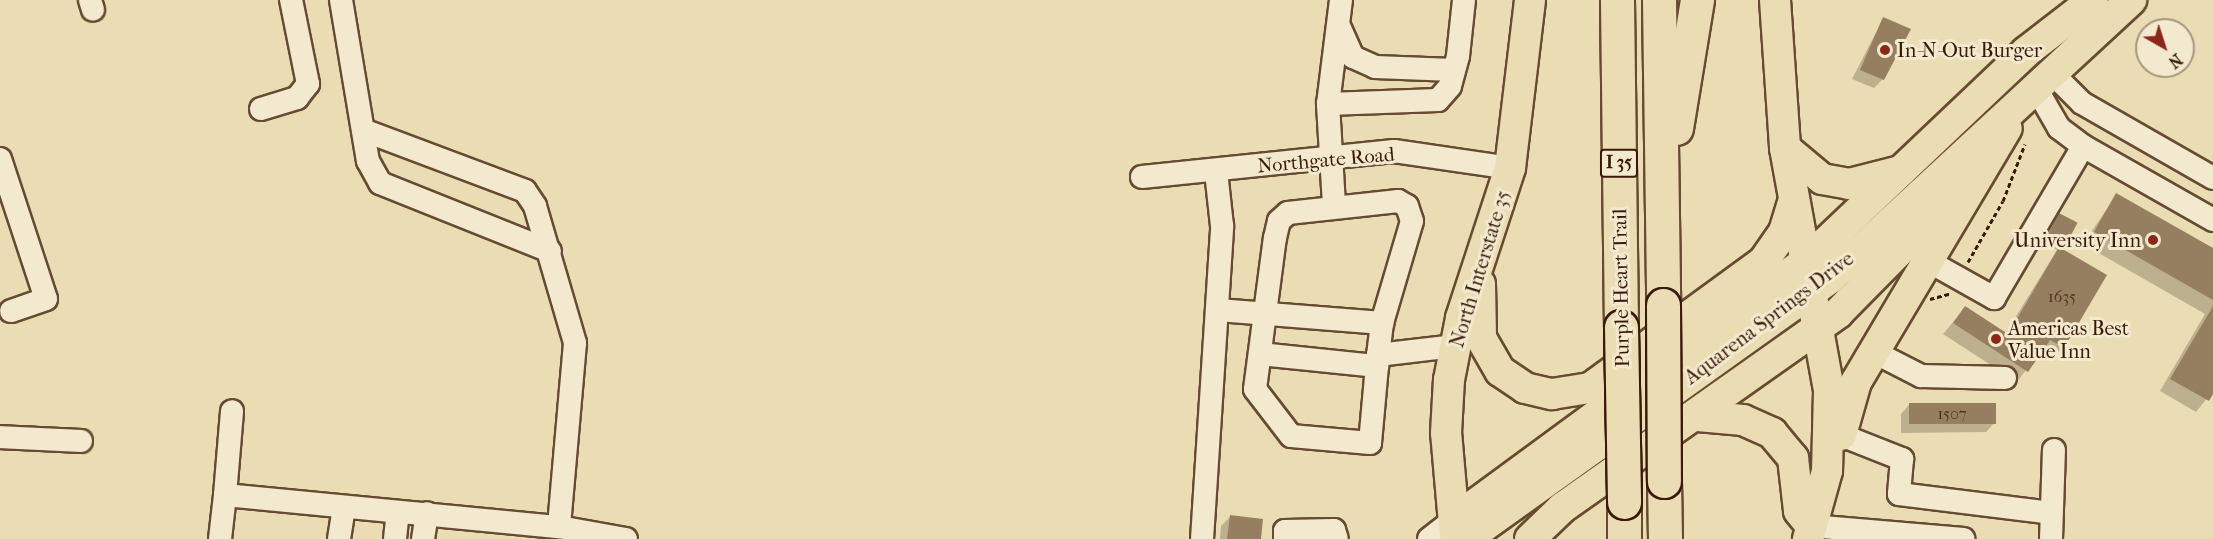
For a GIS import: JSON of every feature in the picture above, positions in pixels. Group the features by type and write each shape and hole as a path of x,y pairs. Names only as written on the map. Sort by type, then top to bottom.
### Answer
{"highway":[{"path":"1605,0 1621,272"},
{"name":"Purple Heart Trail","path":"1617,0 1624,539"},
{"name":"Purple Heart Trail","path":"1659,0 1665,539"},
{"path":"1662,249 1697,0"}],"main road":[{"name":"North Interstate 35","path":"1459,532 1446,433 1455,346 1510,168 1530,0"},
{"path":"1775,0 1785,148 1821,326 1829,391 1827,471"},
{"name":"Aquarena Springs Drive","path":"1459,532 1807,260 2026,52 2053,36 2093,0"},
{"name":"Aquarena Springs Drive","path":"1459,532 1814,290 2131,0"},
{"path":"1530,539 1562,508 1698,416 1821,326 1905,245 1973,145 1998,102 2053,36"},
{"path":"1809,532 1827,471 1841,435 1850,397 1996,144 2044,80"},
{"path":"1785,148 1822,179 1849,184 1900,171"},
{"path":"1480,263 1481,338 1500,371 1526,388 1552,394 1590,388 1763,262 1784,232 1794,198"},
{"path":"1698,416 1743,420 1772,433 1793,458 1799,511 1809,532"}],"street":[{"path":"261,109 297,98 308,84 291,0"},
{"path":"341,0 368,161 380,183 550,251"},
{"path":"1334,206 1328,156 1328,104 1341,0"},
{"path":"1328,104 1438,100 1454,70 1464,0"},
{"path":"1338,24 1353,57 1375,67 1454,70"},
{"path":"2044,80 2059,128 2083,146 2213,220"},
{"path":"2044,80 2213,178"},
{"path":"363,130 525,191 550,251 575,343 559,526"},
{"path":"1928,261 1994,298 2083,146"},
{"name":"Northgate Road","path":"1142,177 1216,172 1328,156 1394,151 1510,168"},
{"path":"0,159 46,299 11,311"},
{"path":"1202,539 1222,226 1216,172"},
{"path":"1398,201 1407,206 1412,221 1382,323 1370,443 1290,436 1255,388 1263,316 1279,221 1288,213 1334,206 1398,201"},
{"path":"1218,310 1263,316 1382,323"},
{"path":"1259,364 1378,361 1455,346"},
{"path":"1874,352 1921,376 2006,378"},
{"path":"220,539 232,411"},
{"path":"1841,435 1902,459 1899,495 2051,513"},
{"path":"0,437 81,441"},
{"path":"2051,539 2054,450"},
{"path":"225,495 427,513 470,530 559,526 626,539"},
{"path":"339,539 344,507"},
{"path":"395,539 398,512"},
{"path":"423,539 427,513"},
{"path":"1285,539 1285,531 1334,530 1337,539"},
{"name":"Aquarena Springs Drive","path":"1430,539 1459,532"},
{"path":"1809,532 1963,539"}],"path":[{"path":"1965,266 2003,201 2030,133"},
{"path":"1920,295 1938,299 1953,287"}],"building":[{"name":"In-N-Out Burger","path":"1883,17 1911,29 1884,80 1860,70"},
{"name":"University Inn","path":"2116,193 2213,248 2213,300 2094,232"},
{"name":"University Inn","path":"2059,213 2078,223 2065,246 2047,236"},
{"name":"University Inn","path":"2059,247 2107,275 2064,348 2050,340 2028,372 1953,323 1965,306 2008,334"},
{"path":"2213,306 2213,394 2209,401 2170,379"},
{"name":"Americas Best Value Inn","path":"1909,403 1996,403 1996,424 1909,424"},
{"path":"1230,515 1263,519 1261,539 1227,539"}],"place":[{"name":"In-N-Out Burger","path":"1885,50"},
{"name":"University Inn","path":"2153,240"},
{"name":"Americas Best Value Inn","path":"1996,339"}]}
